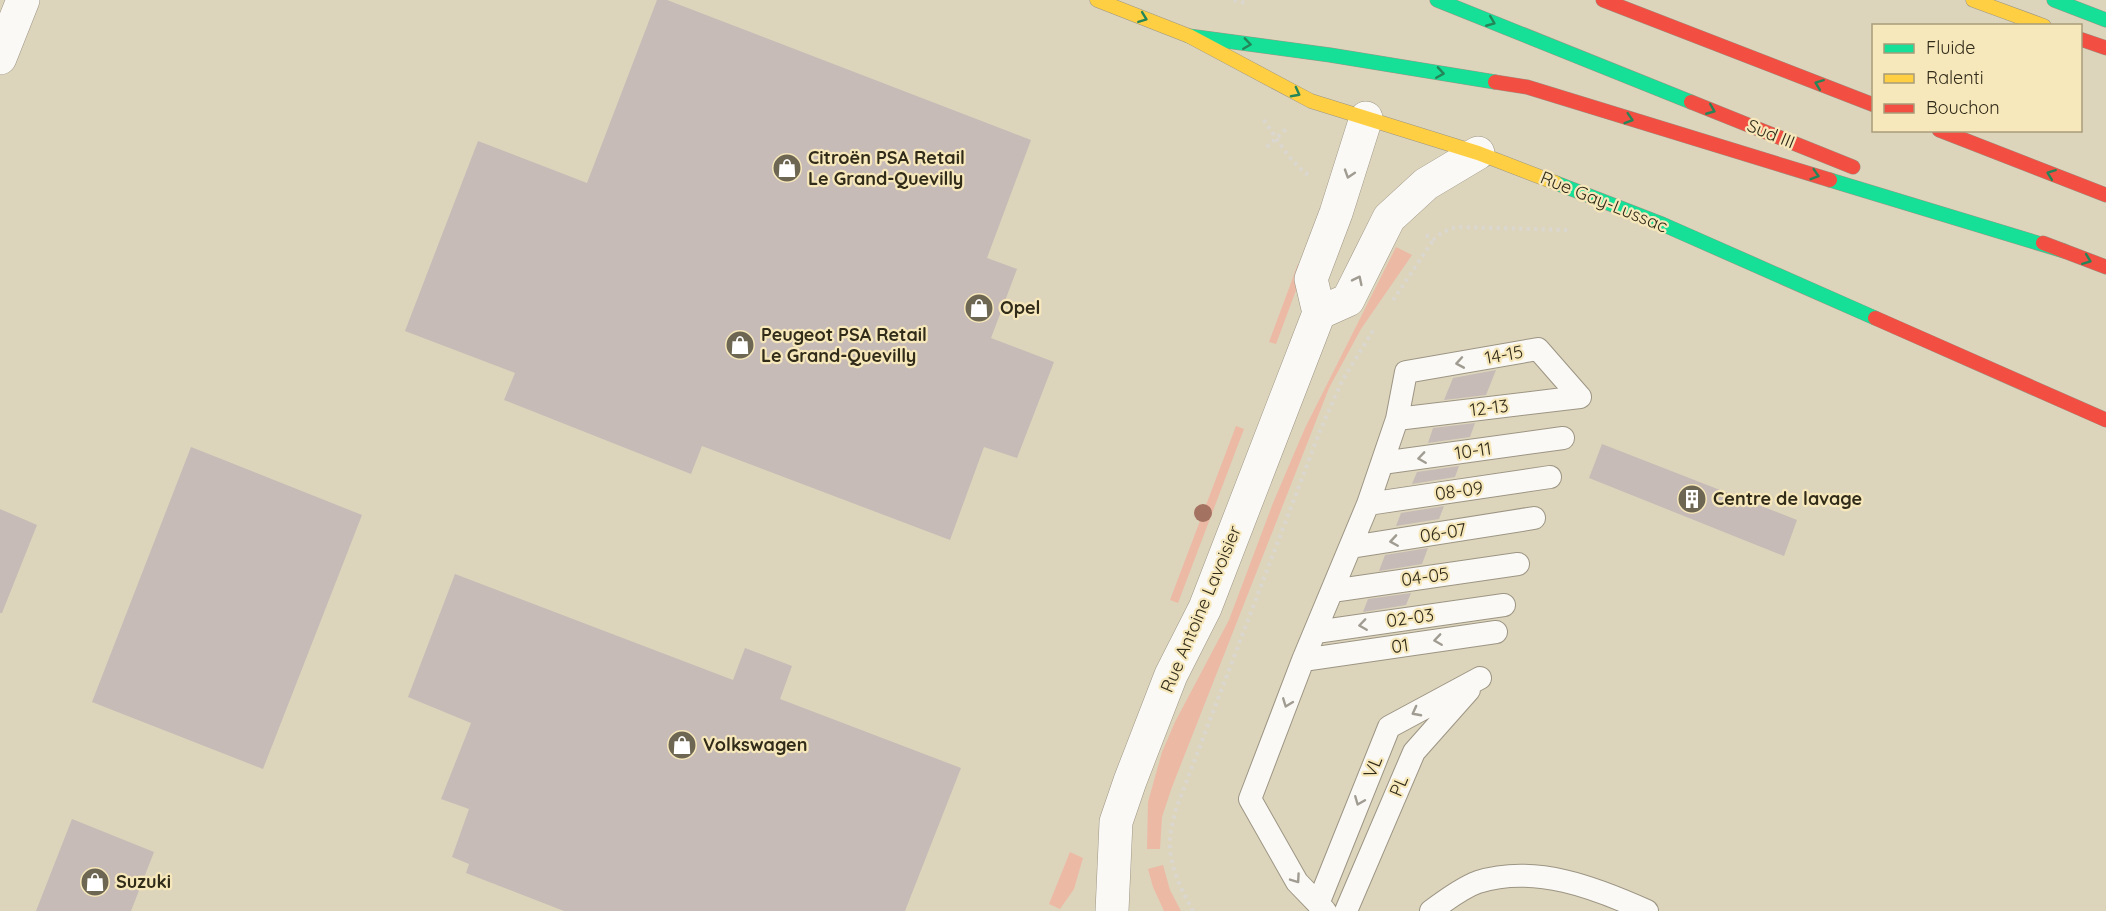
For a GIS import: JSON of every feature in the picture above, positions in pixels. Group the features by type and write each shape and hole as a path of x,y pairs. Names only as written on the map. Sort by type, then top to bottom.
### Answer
{"main road":[{"name":"Rue Gay-Lussac","path":"1097,0 1189,36 1311,101 1478,153 1662,224 2106,420"},
{"name":"Sud III","path":"1437,0 1866,172"},
{"path":"1603,0 1872,104"},
{"path":"1973,0 2039,24"},
{"path":"2054,0 2106,20"},
{"path":"1189,36 1330,55 1527,87 2064,251"},
{"path":"2082,40 2106,48"},
{"path":"1945,132 2106,195"},
{"path":"1910,189 2106,267"}],"street":[{"path":"0,58 22,0"},
{"path":"1366,118 1336,213 1311,279 1319,313 1348,300 1389,218 1426,184 1478,153"},
{"name":"Rue Antoine Lavoisier","path":"1112,911 1116,822 1130,781 1171,675 1205,609 1319,313"}],"lane":[{"name":"14-15","path":"1397,418 1406,372 1538,349 1580,397"},
{"name":"12-13","path":"1397,418 1580,397"},
{"path":"1321,907 1297,882 1250,799 1303,660 1368,504 1397,418"},
{"name":"10-11","path":"1382,463 1563,438"},
{"name":"08-09","path":"1368,504 1550,477"},
{"name":"06-07","path":"1351,547 1534,518"},
{"name":"04-05","path":"1332,591 1518,564"},
{"name":"02-03","path":"1316,632 1504,604"},
{"name":"01","path":"1303,660 1496,632"},
{"name":"VL","path":"1321,907 1389,727 1480,678"},
{"name":"PL","path":"1346,911 1414,752 1480,678"},
{"path":"1431,911 1477,883 1516,876 1566,881 1608,894 1647,911"}],"path":[{"path":"1260,115 1288,155 1303,171 1317,181"},
{"path":"1392,301 1434,238 1443,232 1456,227 1569,230"},
{"path":"1425,234 1434,238"},
{"path":"1193,911 1179,885 1172,860 1170,838 1176,808 1320,431 1342,381 1379,319"}],"shaded area":[{"path":"1396,247 1412,255 1361,329 1329,388 1172,787 1162,817 1160,849 1147,849 1148,802 1162,752 1175,722 1229,620 1273,503 1305,428"},
{"path":"1298,264 1305,266 1276,344 1269,342"},
{"path":"1236,426 1244,429 1178,603 1170,600"},
{"path":"1070,852 1083,858 1074,889 1060,909 1049,904"},
{"path":"1163,865 1170,890 1181,911 1164,911 1153,887 1148,869"}],"building":[{"path":"657,0 667,0 1031,140 987,258 1017,269 991,338 1054,362 1017,458 984,447 950,540 702,446 691,474 504,400 515,373 405,331 478,141 587,183"},
{"path":"1496,370 1486,395 1444,400 1453,378"},
{"path":"1475,423 1470,437 1428,443 1433,428"},
{"name":"Centre de lavage","path":"1602,444 1797,520 1784,556 1589,478"},
{"path":"191,447 362,515 263,769 92,702"},
{"path":"1459,466 1455,477 1412,484 1417,472"},
{"path":"1444,506 1439,519 1396,526 1401,513"},
{"path":"0,509 37,525 2,613 0,613"},
{"path":"1428,548 1422,564 1379,571 1385,555"},
{"name":"Volkswagen","path":"455,574 733,680 745,648 792,666 780,699 961,768 905,911 564,911 466,873 469,864 452,857 469,809 441,799 471,723 408,697"},
{"path":"1411,593 1406,605 1363,612 1368,599"},
{"name":"Suzuki","path":"72,819 154,852 131,911 36,911"}],"traffic: fast":[{"path":"1437,0 1691,102"},
{"path":"2054,0 2106,20"},
{"path":"1189,36 1330,55 1495,82"},
{"path":"1830,180 2064,251"},
{"path":"1556,183 1662,224 1875,318"}],"traffic: slow":[{"path":"1097,0 1189,36 1311,101 1478,153 1556,183"},
{"path":"1973,0 2039,24"}],"traffic: jam":[{"path":"1603,0 1872,104"},
{"path":"2082,40 2106,48"},
{"path":"1495,82 1527,87 1830,180"},
{"path":"1691,102 1853,167"},
{"path":"1944,132 2106,195"},
{"path":"2043,243 2106,267"},
{"path":"1875,318 2106,420"}],"place":[{"name":"Citroën PSA Retail Le Grand-Quevilly","path":"787,168"},
{"name":"Opel","path":"979,308"},
{"name":"Peugeot PSA Retail Le Grand-Quevilly","path":"740,345"},
{"name":"Centre de lavage","path":"1692,499"},
{"name":"Volkswagen","path":"682,745"},
{"name":"Suzuki","path":"95,882"}]}
